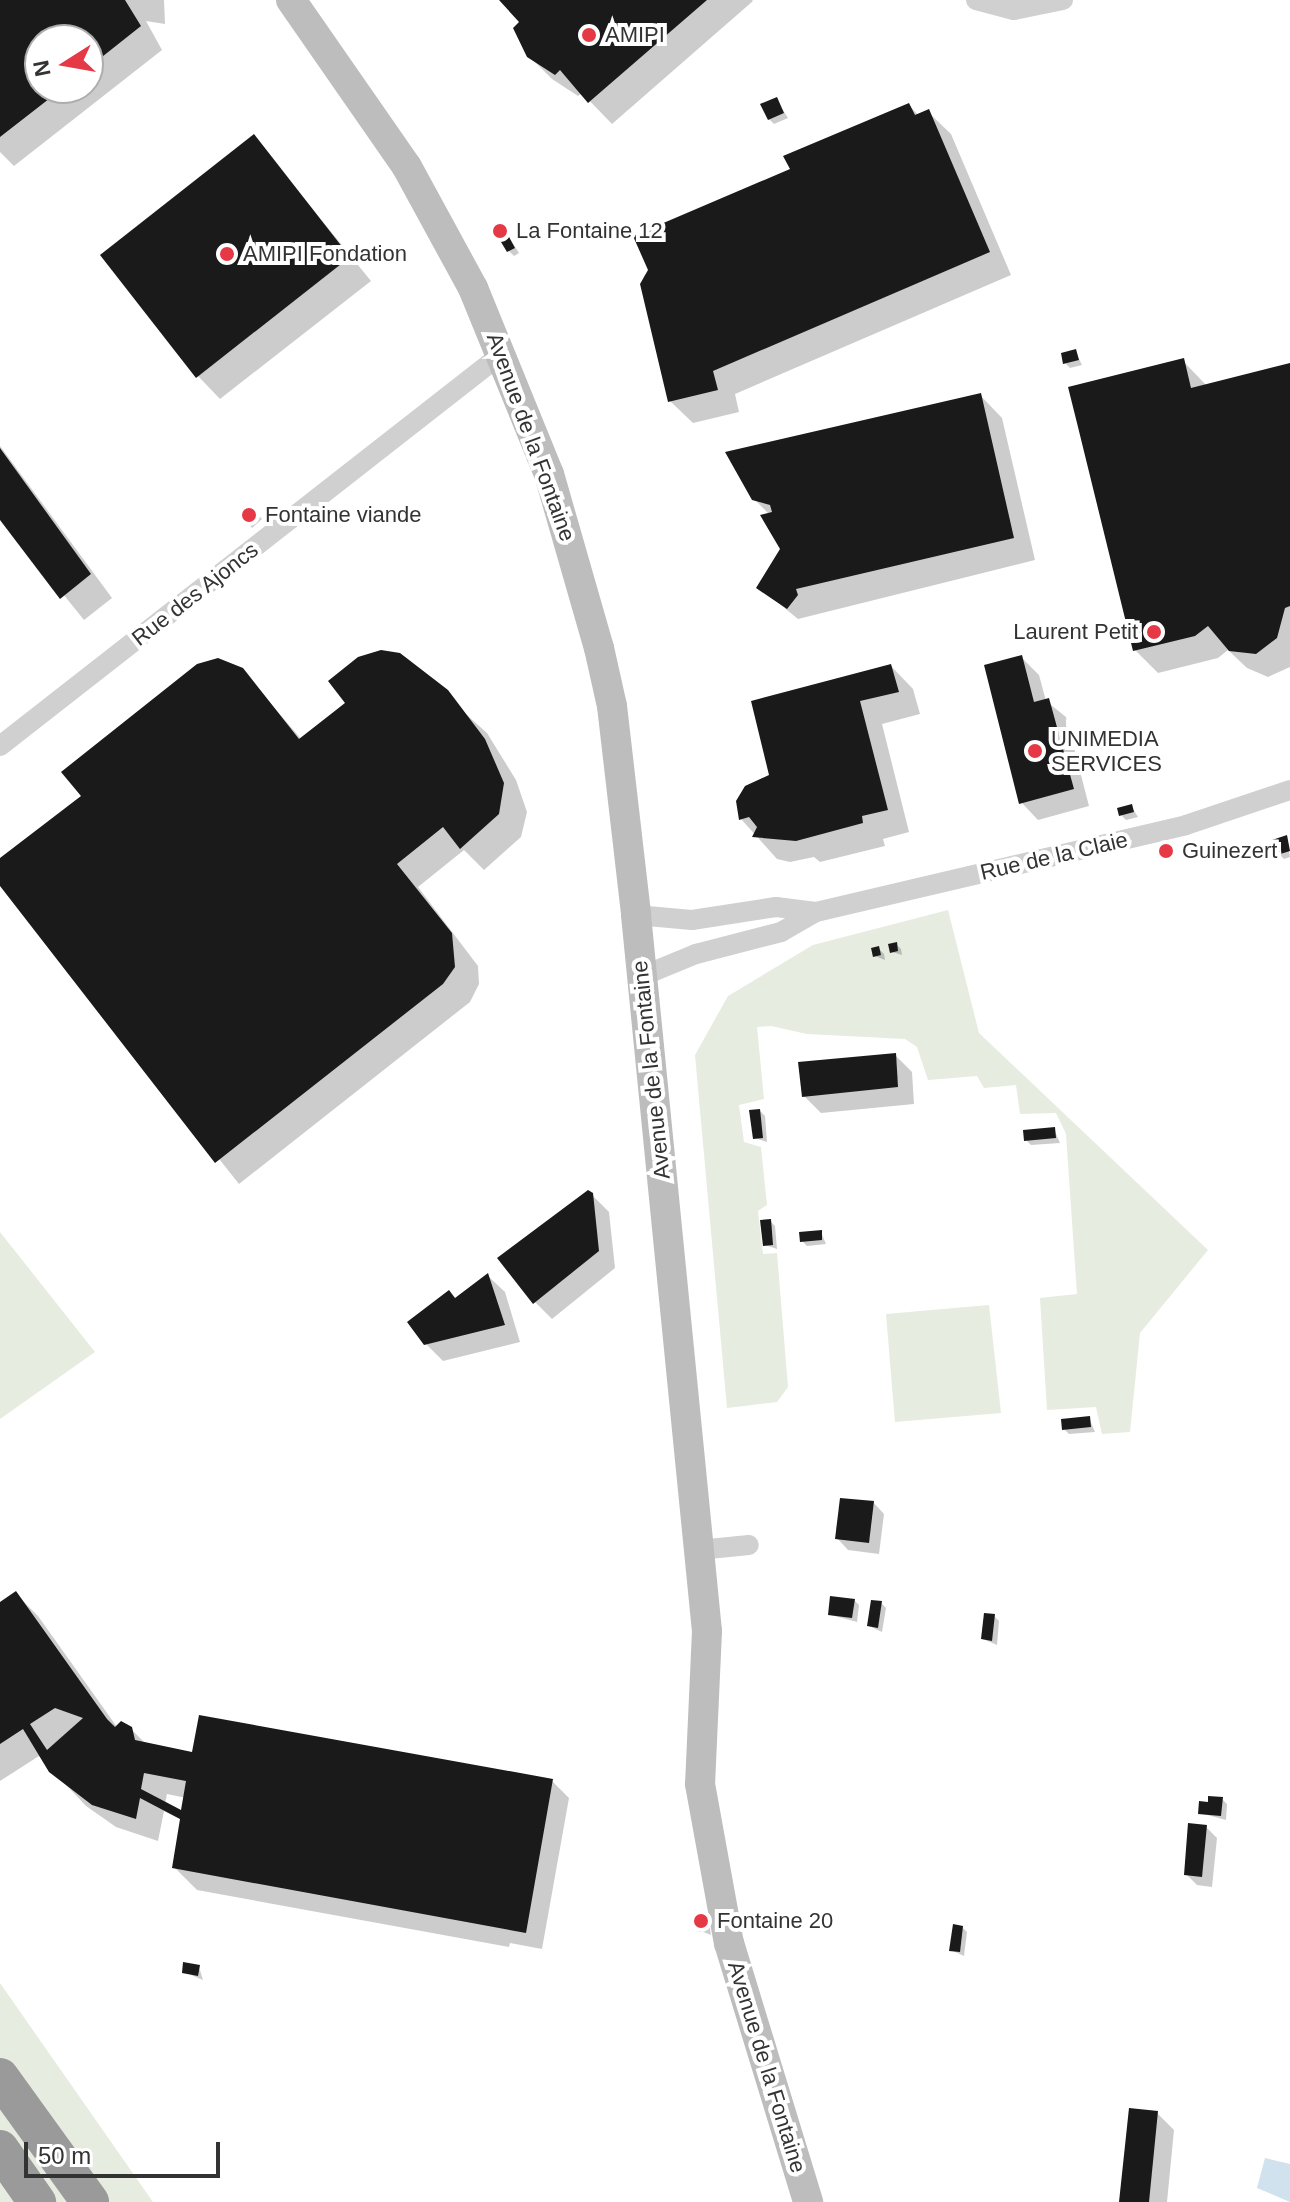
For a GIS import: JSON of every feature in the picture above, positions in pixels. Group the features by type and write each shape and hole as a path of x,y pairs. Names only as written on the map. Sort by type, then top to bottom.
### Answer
{"highway":[{"path":"0,2077 90,2202"},
{"path":"0,2149 37,2202"}],"street":[{"name":"Avenue de la Fontaine","path":"291,0 407,167 503,353 549,474 599,648 612,706 636,915 707,1631 700,1784 729,1943 808,2202"},
{"path":"976,0 1014,10 1063,0"},
{"name":"Rue des Ajoncs","path":"0,746 503,353"},
{"name":"Rue de la Claie","path":"640,977 696,954 781,932 816,912 1186,825 1290,790"},
{"name":"Rue de la Claie","path":"636,915 692,920 776,907 816,912"},
{"path":"699,1550 749,1545"}],"shaded area":[{"path":"948,910 979,1033 1208,1250 1140,1333 1130,1432 1102,1434 1096,1407 1047,1410 1040,1298 1077,1294 1066,1134 1056,1113 1020,1114 1016,1085 984,1088 977,1076 928,1080 917,1047 905,1039 807,1034 771,1026 757,1027 764,1099 739,1105 744,1142 761,1147 767,1205 758,1211 763,1254 777,1253 788,1387 777,1402 727,1408 695,1055 728,996 813,945"},
{"path":"0,1232 95,1352 0,1419"},
{"path":"989,1305 1001,1413 895,1422 886,1314"},
{"path":"0,1983 153,2202 0,2202"}],"water":[{"path":"1265,2158 1290,2164 1290,2202 1257,2188"}],"building":[{"path":"0,0 125,0 141,26 104,55 104,24 24,24 24,104 42,104 0,137"},
{"path":"499,0 707,0 588,103 560,70 555,75 527,57 513,28 519,22"},
{"path":"777,97 784,113 768,120 760,104"},
{"path":"909,103 915,115 929,109 990,252 713,371 718,390 668,402 640,284 648,270 633,236 790,169 783,156"},
{"path":"254,134 350,257 196,378 100,255"},
{"path":"501,222 515,248 507,252 492,227"},
{"path":"1076,349 1079,360 1063,364 1061,353"},
{"path":"1184,358 1191,388 1290,363 1290,606 1285,608 1277,638 1256,654 1229,651 1208,626 1195,636 1133,651 1068,387"},
{"path":"981,393 1014,538 796,589 798,595 787,609 756,588 780,549 760,515 772,512 770,505 752,500 725,452"},
{"path":"0,448 91,574 60,599 0,520"},
{"name":"Fontaine viande","path":"253,506 259,513 245,524 240,517"},
{"path":"381,650 400,653 448,690 485,739 504,783 499,814 460,849 443,827 397,864 452,933 455,967 443,984 215,1163 0,886 0,858 81,796 61,772 197,664 218,658 243,668 299,739 345,703 328,681 358,657"},
{"name":"UNIMEDIA SERVICES","path":"1022,655 1034,702 1049,698 1074,789 1019,804 984,665"},
{"path":"891,664 899,692 860,701 888,810 862,816 863,823 796,841 752,837 757,827 749,817 739,820 736,801 745,786 769,775 751,701"},
{"path":"1132,804 1134,812 1119,816 1117,808"},
{"path":"1287,835 1290,851 1277,855 1272,840"},
{"path":"897,942 898,951 890,953 888,944"},
{"path":"879,946 881,955 873,957 871,948"},
{"path":"896,1053 898,1087 802,1097 798,1062"},
{"path":"760,1109 763,1138 753,1139 749,1110"},
{"path":"1055,1127 1056,1138 1024,1141 1023,1130"},
{"path":"588,1190 593,1193 599,1251 533,1304 497,1258"},
{"path":"771,1219 773,1245 763,1246 760,1220"},
{"path":"822,1230 822,1240 800,1242 799,1232"},
{"path":"488,1273 505,1325 424,1345 407,1322 449,1290 455,1298"},
{"path":"1090,1416 1091,1427 1062,1430 1061,1419"},
{"path":"840,1498 874,1501 869,1543 835,1539"},
{"path":"16,1591 107,1719 115,1727 121,1721 132,1727 135,1740 192,1752 199,1715 553,1779 526,1933 172,1868 180,1819 140,1798 136,1819 92,1805 49,1772 23,1729 0,1744 0,1602","holes":["55,1708 83,1718 47,1750 30,1724","144,1773 186,1781 181,1810 141,1789"]},
{"path":"830,1596 855,1599 852,1618 828,1615"},
{"path":"871,1600 882,1601 878,1628 867,1626"},
{"path":"984,1613 995,1614 992,1641 981,1639"},
{"path":"1208,1796 1223,1797 1221,1816 1198,1814 1199,1801 1208,1802"},
{"path":"1188,1823 1207,1825 1202,1877 1184,1875"},
{"name":"Fontaine 20","path":"705,1916 707,1930 699,1932 696,1917"},
{"path":"953,1924 963,1926 960,1952 949,1951"},
{"path":"183,1962 200,1965 198,1976 182,1973"},
{"path":"1129,2108 1158,2111 1149,2202 1119,2202"}],"place":[{"name":"AMIPI","path":"589,35"},
{"name":"La Fontaine 12","path":"500,231"},
{"name":"AMIPI Fondation","path":"227,254"},
{"name":"Fontaine viande","path":"249,515"},
{"name":"Laurent Petit","path":"1154,632"},
{"name":"UNIMEDIA SERVICES","path":"1035,751"},
{"name":"Guinezert","path":"1166,851"},
{"name":"Fontaine 20","path":"701,1921"}]}
